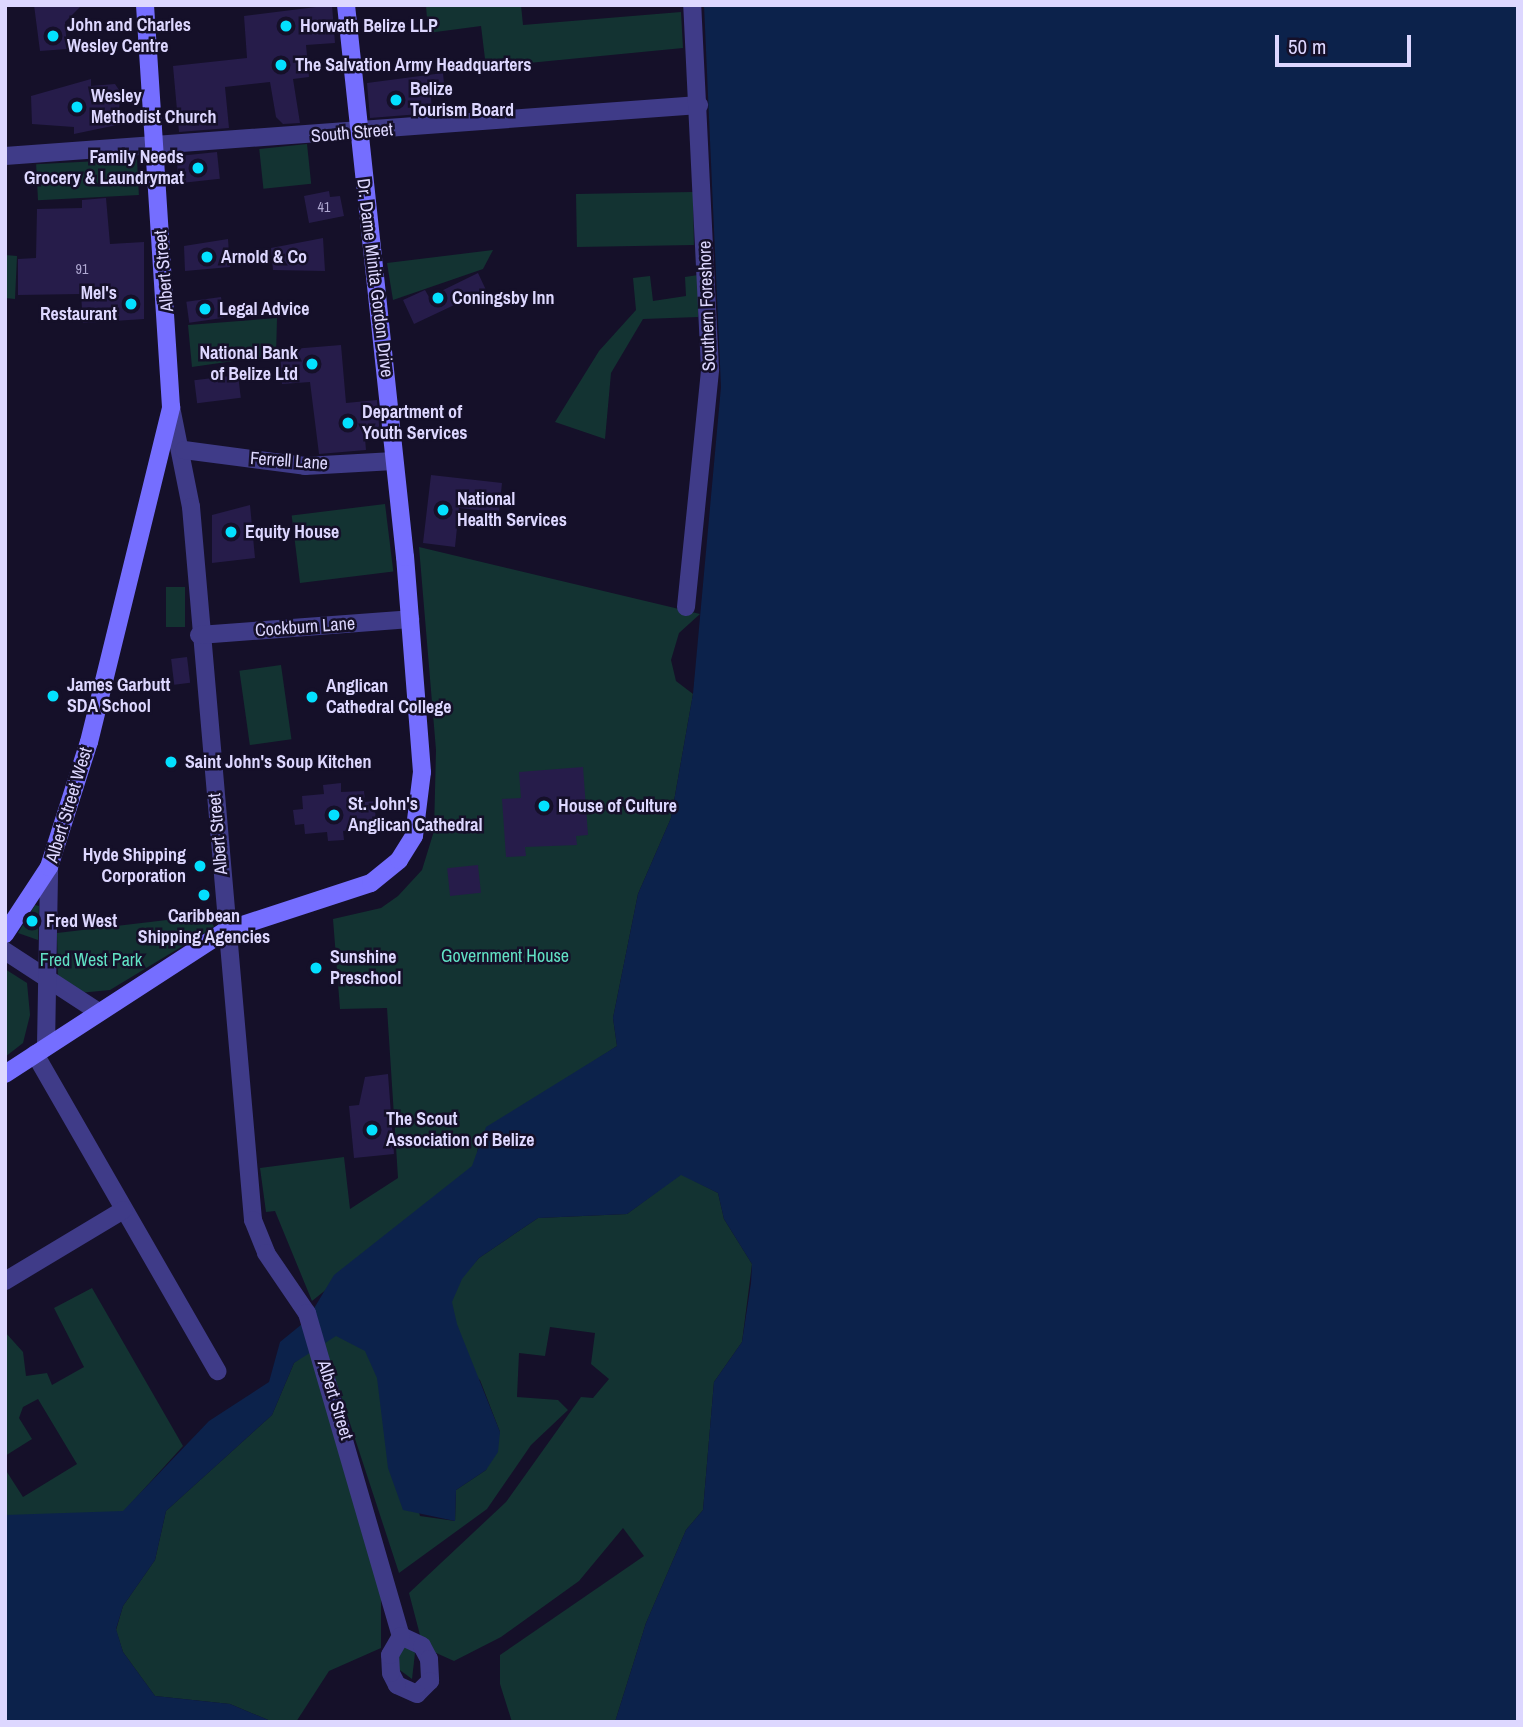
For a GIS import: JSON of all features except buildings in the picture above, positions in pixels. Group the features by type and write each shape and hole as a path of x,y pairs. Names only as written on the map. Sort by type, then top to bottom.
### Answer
{"main road":[{"name":"Albert Street","path":"145,5 171,407"},
{"name":"Dr. Dame Minita Gordon Drive","path":"5,1074 226,930 352,892 387,872 408,848 422,772 410,619 356,132 346,5"},
{"name":"Albert Street West","path":"49,867 117,642 171,407"},
{"path":"5,934 49,867"}],"street":[{"name":"Southern Foreshore","path":"685,607 710,369 692,5"},
{"name":"South Street","path":"5,156 154,149 699,105"},
{"name":"Albert Street","path":"171,407 184,450 253,1220 266,1253 307,1312 401,1636"},
{"name":"Ferrell Lane","path":"184,450 305,466 394,461"},
{"name":"Cockburn Lane","path":"199,635 410,619"},
{"name":"Albert Street West","path":"49,867 41,1050 123,1210 217,1371"},
{"path":"5,951 43,979 97,1012"},
{"path":"5,1281 123,1210"}],"green space":[{"path":"426,5 521,5 523,25 681,12 683,48 486,67 481,26 428,33"},
{"path":"307,144 311,184 263,189 259,149"},
{"path":"137,159 139,195 38,200 36,164"},
{"path":"693,192 694,245 577,247 576,194"},
{"path":"493,250 483,269 393,300 387,263"},
{"path":"5,255 17,256 15,299 5,298"},
{"path":"698,275 698,317 643,319 611,373 605,439 555,422 599,351 636,310 633,278 650,276 653,301 686,296 685,277"},
{"path":"277,318 276,355 192,367 188,325"},
{"path":"385,504 393,571 300,583 292,515"},
{"name":"Government House","path":"419,547 700,614 679,633 671,660 676,681 693,694 671,818 638,894 613,1018 617,1046 480,1135 477,1154 497,1152 312,1301 275,1211 266,1212 260,1168 344,1157 350,1209 398,1178 387,1008 340,1009 333,919 381,908 398,896 422,870 434,831 436,750"},
{"path":"166,587 185,587 185,627 166,627"},
{"path":"281,665 291,739 250,745 239,671"},
{"name":"Fred West Park","path":"35,905 39,906 38,940 18,933"},
{"name":"Fred West Park","path":"209,915 214,927 110,990 79,993 58,978 57,933"},
{"path":"5,969 27,983 30,1015 23,1043 5,1057"},
{"path":"681,1174 718,1193 724,1219 752,1264 742,1342 714,1382 703,1510 686,1530 646,1623 615,1722 512,1722 500,1684 500,1655 644,1556 623,1528 579,1581 501,1637 454,1661 434,1652 420,1635 409,1593 506,1502 581,1397 593,1398 609,1379 591,1364 595,1333 550,1327 545,1356 519,1353 517,1397 558,1400 568,1410 531,1445 487,1509 399,1573 324,1344 329,1333 371,1335 420,1516 455,1521 456,1490 486,1470 500,1432 480,1380 414,1330 479,1258 538,1218 627,1214"},
{"path":"92,1288 183,1446 123,1512 15,1516 5,1539 5,1469 23,1497 77,1464 38,1399 23,1407 19,1418 32,1439 5,1456 5,1332 23,1352 26,1376 47,1373 52,1385 84,1367 54,1308"},
{"path":"311,1349 381,1595 381,1648 329,1671 296,1722 273,1722 230,1704 155,1696 123,1652 116,1630 123,1606 155,1560 166,1511 272,1415 294,1363"},
{"path":"399,1645 412,1645 415,1653 412,1679 397,1668"}],"water":[{"path":"704,5 1518,5 1518,1722 615,1722 646,1623 686,1530 703,1510 714,1382 742,1342 751,1283 752,1264 724,1219 718,1193 681,1175 627,1214 538,1218 479,1258 462,1279 452,1302 457,1324 500,1432 498,1452 486,1470 456,1490 455,1521 403,1510 388,1468 377,1378 365,1351 336,1336 294,1363 272,1415 166,1511 155,1560 123,1606 116,1629 123,1652 155,1696 230,1704 273,1722 5,1722 5,1515 123,1511 209,1421 269,1382 280,1342 307,1320 334,1275 472,1166 486,1127 617,1046 613,1018 638,894 671,818 693,694 721,387"}],"place":[{"name":"Horwath Belize LLP","path":"286,26"},
{"name":"John and Charles Wesley Centre","path":"53,36"},
{"name":"The Salvation Army Headquarters","path":"281,65"},
{"name":"Belize Tourism Board","path":"396,100"},
{"name":"Wesley Methodist Church","path":"77,107"},
{"name":"Family Needs Grocery & Laundrymat","path":"198,168"},
{"name":"Arnold & Co","path":"207,257"},
{"name":"Coningsby Inn","path":"438,298"},
{"name":"Mel's Restaurant","path":"131,304"},
{"name":"Legal Advice","path":"205,309"},
{"name":"National Bank of Belize Ltd","path":"312,364"},
{"name":"Department of Youth Services","path":"348,423"},
{"name":"National Health Services","path":"443,510"},
{"name":"Equity House","path":"231,532"},
{"name":"James Garbutt SDA School","path":"53,696"},
{"name":"Anglican Cathedral College","path":"312,697"},
{"name":"Saint John's Soup Kitchen","path":"171,762"},
{"name":"House of Culture","path":"544,806"},
{"name":"St. John's Anglican Cathedral","path":"334,815"},
{"name":"Hyde Shipping Corporation","path":"200,866"},
{"name":"Caribbean Shipping Agencies","path":"204,895"},
{"name":"Fred West","path":"32,921"},
{"name":"Sunshine Preschool","path":"316,968"},
{"name":"The Scout Association of Belize","path":"372,1130"}]}
